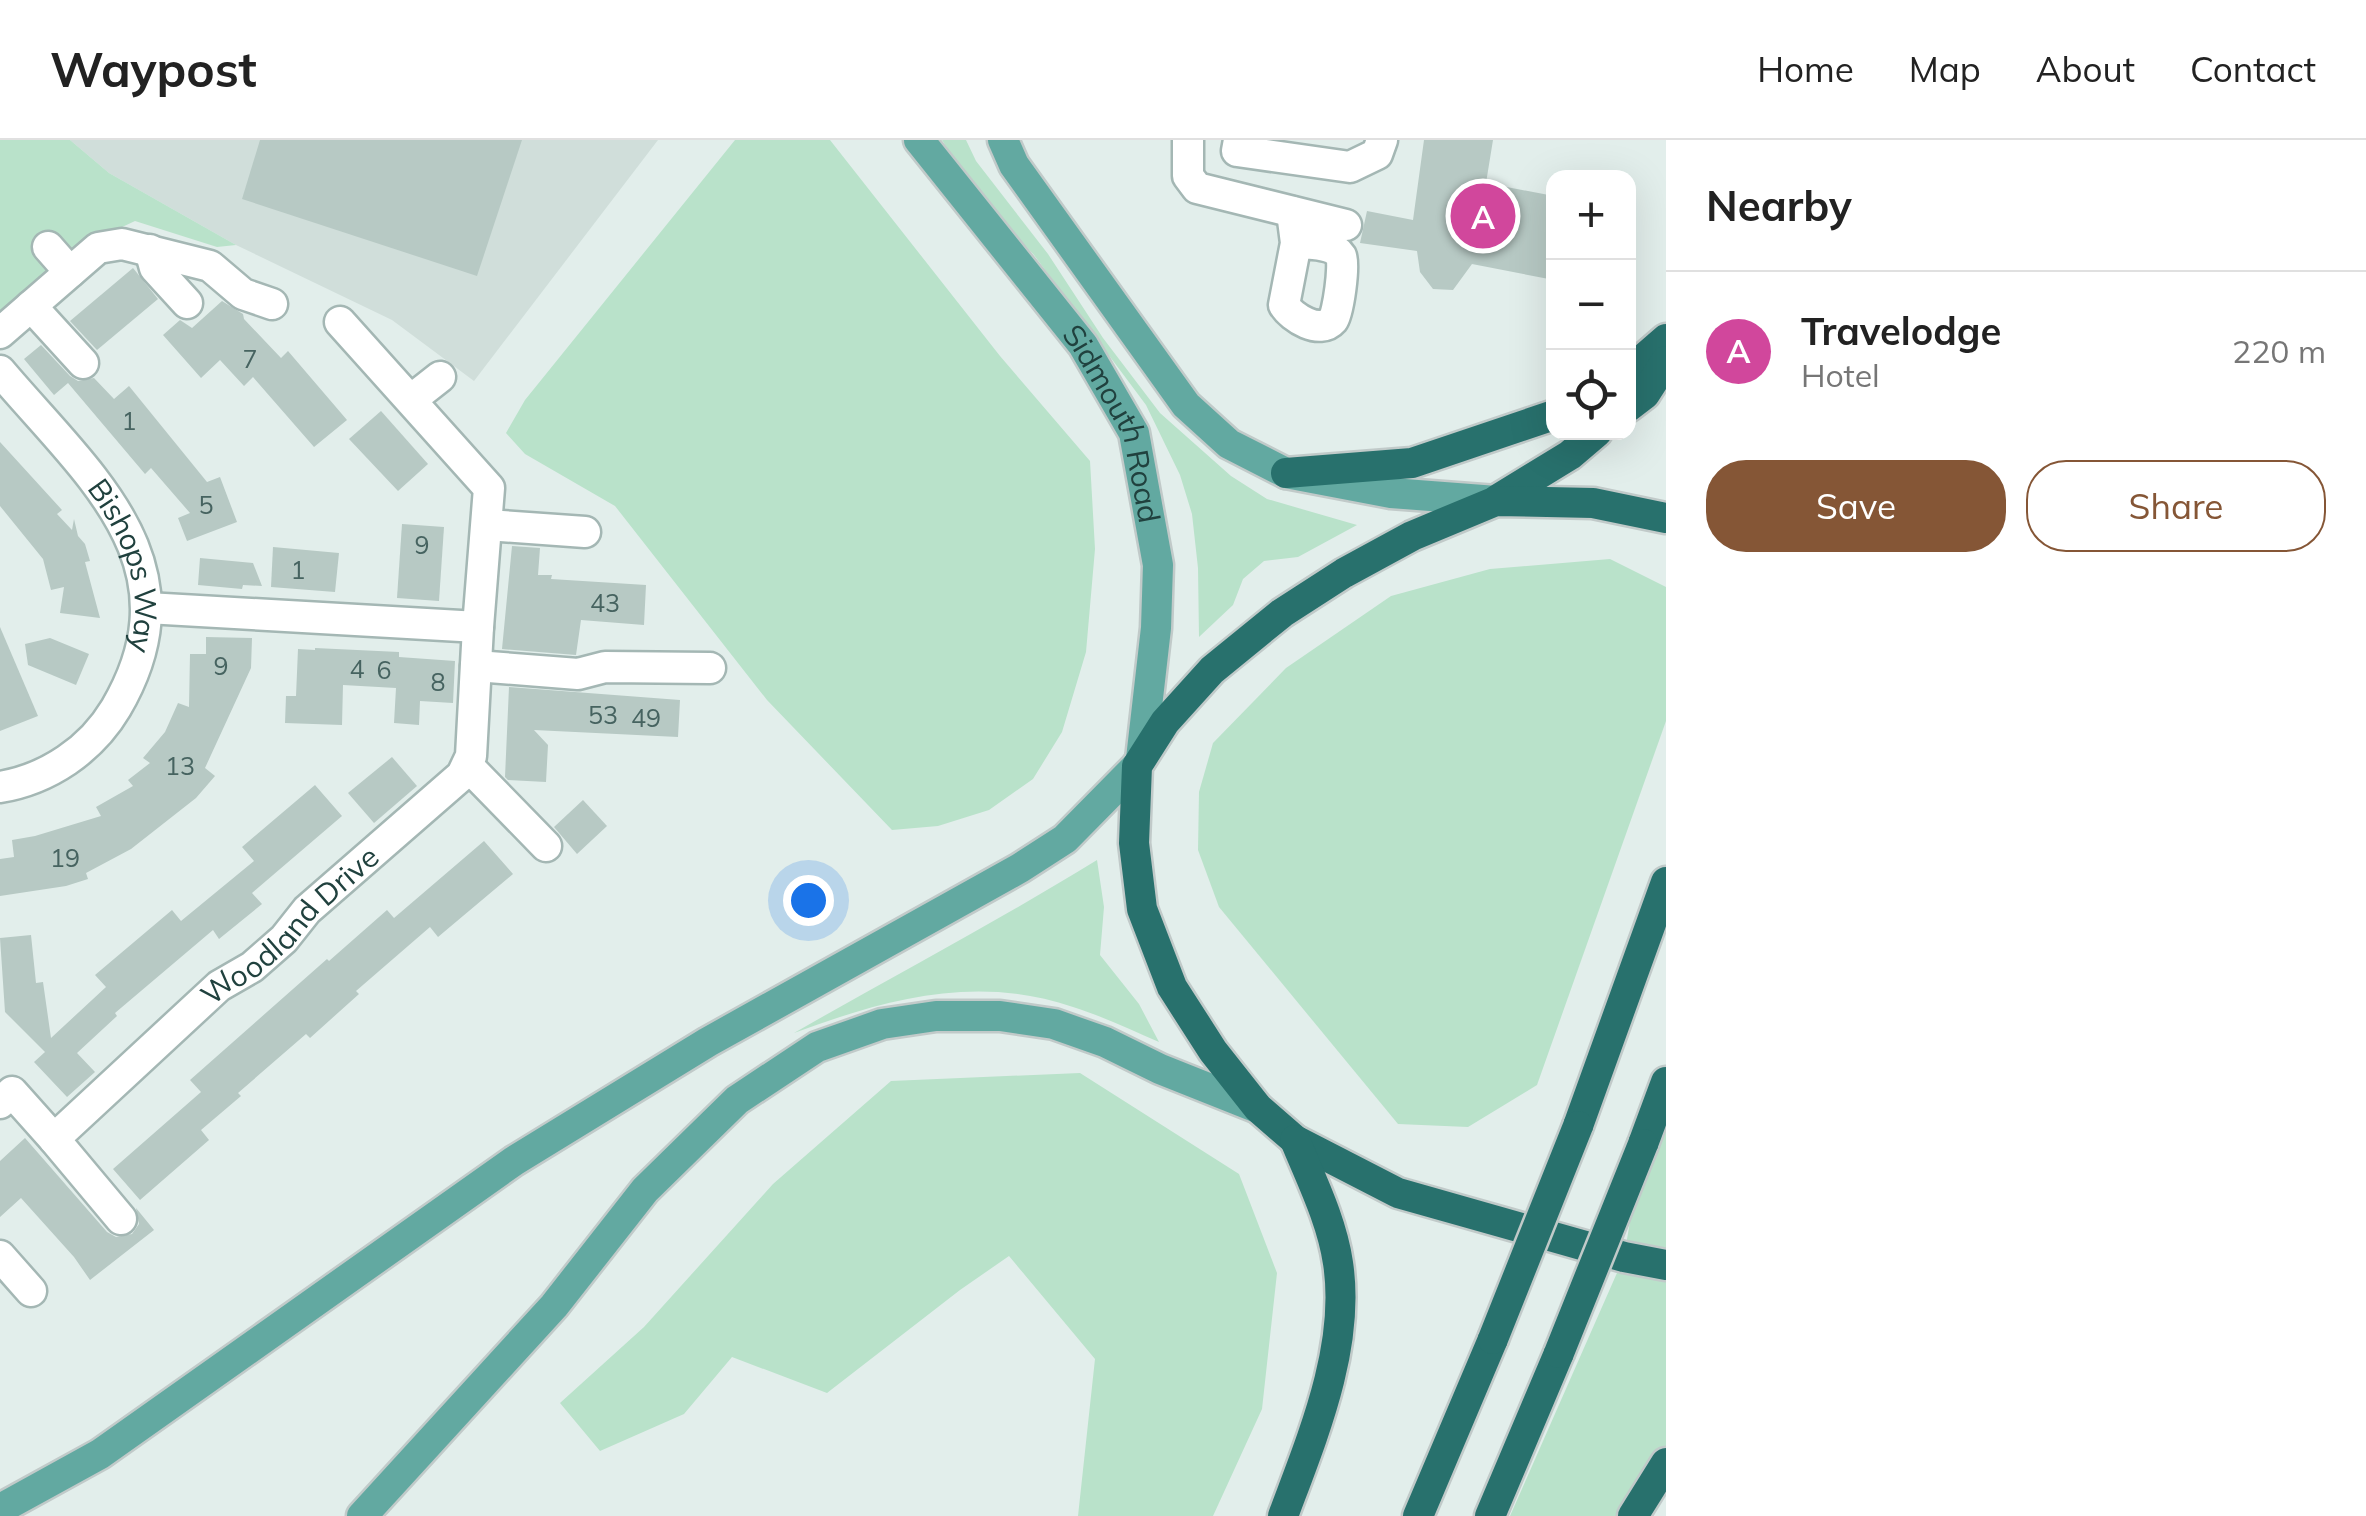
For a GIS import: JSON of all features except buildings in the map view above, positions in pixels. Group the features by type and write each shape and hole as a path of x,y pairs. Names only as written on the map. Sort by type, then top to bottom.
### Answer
{"highway":[{"path":"1636,365 1666,339"},
{"path":"1636,401 1645,394 1666,361"},
{"path":"1286,474 1412,463 1546,418"},
{"path":"1588,440 1496,501 1412,536 1344,573 1282,614 1212,670 1165,722 1139,763 1134,843 1142,909 1172,987 1213,1051 1258,1108 1295,1140 1398,1193 1624,1257 1666,1264"},
{"path":"1496,501 1593,503 1666,518"},
{"path":"1418,1516 1494,1339 1578,1126 1666,882"},
{"path":"1490,1516 1666,1082"},
{"path":"1284,1516 1324,1396 1342,1302 1338,1260 1295,1140"},
{"path":"1633,1516 1666,1463"}],"main road":[{"name":"Sidmouth Road","path":"918,140 1083,344 1134,433 1158,566 1156,628 1139,763"},
{"name":"Sidmouth Road","path":"1002,140 1014,165 1186,405 1229,444 1286,474 1391,494 1496,501"},
{"path":"0,1508 100,1454 514,1162 708,1042 1065,839 1139,763"},
{"path":"362,1516 554,1306 645,1190 736,1100 818,1048 882,1024 936,1016 1000,1016 1054,1024 1105,1042 1160,1070 1258,1108"}],"street":[{"path":"1188,140 1188,176 1198,188 1346,225"},
{"path":"1239,140 1237,151 1350,167 1378,154 1382,140"},
{"path":"1292,212 1296,243"},
{"path":"0,333 98,248 108,244 210,266 243,294 272,304"},
{"path":"48,246 70,272"},
{"path":"150,250 155,268 186,304"},
{"path":"31,306 83,363"},
{"path":"340,322 489,488 468,766 546,846"},
{"name":"Bishops Way","path":"0,371 121,516 144,575 147,608 140,653 128,688 109,720 60,767 0,787"},
{"path":"412,400 440,378"},
{"path":"487,525 585,532"},
{"path":"147,608 478,627"},
{"path":"476,666 578,674 605,667 710,668"},
{"name":"Woodland Drive","path":"54,1139 219,986 252,966 284,939 307,910 468,766"},
{"path":"4,1089 54,1139 121,1219"},
{"path":"0,1256 31,1291"}],"shaded area":[{"path":"70,140 658,140 474,381 392,320 236,245 109,173"}],"green space":[{"path":"0,140 70,140 109,173 236,245 217,247 135,221 88,243 0,311"},
{"path":"735,140 830,140 1000,356 1090,461 1095,549 1086,652 1062,732 1033,779 989,810 938,826 892,830 767,700 615,506 525,454 506,433 525,400"},
{"path":"942,140 966,140 976,161 1048,254 1103,338 1160,413 1231,476 1267,499 1357,525 1298,557 1264,561 1243,579 1233,605 1199,637 1192,514 1180,475 1146,405 1034,255 975,192"},
{"path":"1610,559 1666,587 1666,721 1537,1085 1468,1127 1398,1124 1219,907 1198,850 1199,792 1213,743 1286,668 1391,596 1490,569"},
{"path":"1097,860 1104,907 1100,955 1139,1004 1159,1042 1073,1007 1001,992 966,992 897,1001 794,1033 984,926"},
{"path":"1080,1073 1239,1174 1277,1273 1262,1409 1213,1516 1078,1516 1095,1359 1009,1256 827,1393 732,1357 684,1414 600,1451 560,1403 644,1327 773,1184 891,1081"},
{"path":"1666,1082 1666,1467 1640,1516 1510,1516 1624,1257 1643,1144"}],"place":[{"name":"Travelodge","path":"1483,216"}]}
